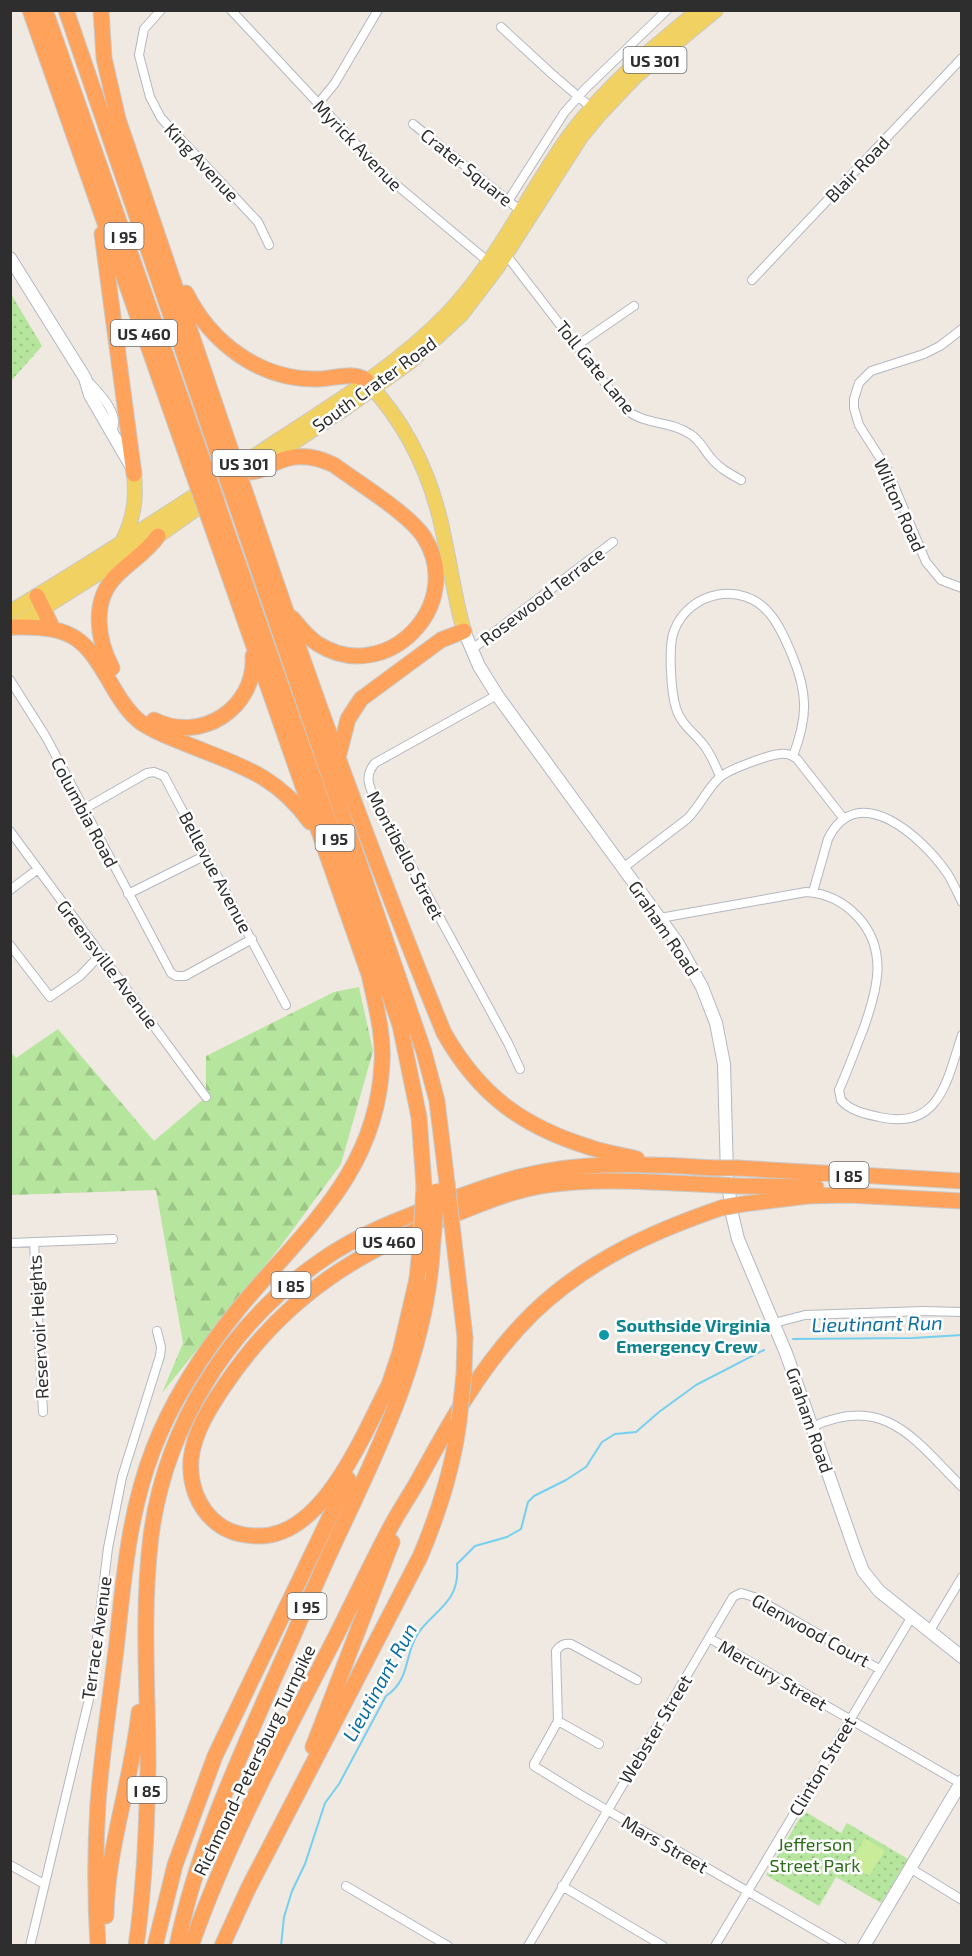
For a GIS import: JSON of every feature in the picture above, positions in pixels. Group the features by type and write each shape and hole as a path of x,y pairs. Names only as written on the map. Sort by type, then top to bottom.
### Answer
{"highway":[{"name":"US 460","path":"30,10 98,201 197,463"},
{"name":"I 95","path":"45,10 218,525 400,1025 415,1089 423,1158 436,1187 422,1238 417,1279 403,1341 389,1385 360,1456 212,1764 175,1865 154,1946"},
{"name":"I 95","path":"66,10 224,451"},
{"name":"US 460","path":"101,10 104,58 118,119 154,224 224,451 246,514 286,610 394,907 444,1033 473,1076 509,1111 539,1128 594,1149 657,1165"},
{"path":"98,201 134,474"},
{"path":"154,224 194,310 209,330 232,351 261,368 294,377 327,379 356,376 370,384"},
{"path":"249,472 262,471 274,463 297,456 314,457 334,465 411,522 423,535 432,556 435,589 428,612 412,633 384,651 353,655 328,649 307,635 286,610"},
{"name":"I 95","path":"177,1946 199,1864 225,1789 385,1435 402,1392 420,1332 428,1294 436,1187 434,1122 424,1052 246,514"},
{"path":"218,525 250,638 369,974 391,1028 408,1093 415,1137 423,1158"},
{"path":"158,536 149,549 115,577 105,594 99,615 100,635 105,654 136,708 157,722 174,728 195,728 222,718 239,703 250,682 253,666 250,638"},
{"path":"40,602 53,629"},
{"path":"12,622 53,629 80,641 93,653 123,705 140,722 270,781 293,800 322,842"},
{"path":"338,758 348,719 361,699 441,640 464,631"},
{"path":"357,809 395,966"},
{"path":"98,1946 95,1873 98,1801 126,1556 142,1480 169,1414 193,1371 241,1306 335,1196 358,1160 373,1122 382,1062 381,1029 369,974"},
{"name":"I 85","path":"136,1946 148,1767 145,1634 149,1556 154,1517 167,1463 187,1414 215,1368 245,1329 272,1301 314,1265 353,1241 393,1222 494,1183 524,1175 570,1168 657,1165 962,1181"},
{"name":"US 460","path":"389,1385 330,1494 290,1528 263,1536 240,1534 229,1531 213,1520 200,1504 192,1480 191,1458 199,1431 215,1400 252,1349 312,1290 359,1257 389,1241 503,1196 546,1185 614,1181 848,1188 887,1197"},
{"path":"222,1946 248,1889 420,1557 452,1468 464,1374 465,1337 454,1242 436,1187"},
{"name":"Richmond-Petersburg Turnpike","path":"191,1946 225,1859 250,1805 387,1533 454,1415 486,1366 532,1314 588,1268 618,1250 658,1231 721,1208 808,1196 849,1195 962,1201"},
{"path":"287,1814 391,1546 438,1444"},
{"path":"105,1946 108,1880 131,1767 145,1634"}],"main road":[{"name":"South Crater Road","path":"40,602 158,536 370,384 445,316 492,265 555,177 595,111 716,10"},
{"name":"South Crater Road","path":"502,250 521,211 559,152 627,70 690,13"},
{"path":"10,258 85,378 90,395 134,474 135,508 120,545"},
{"name":"South Crater Road","path":"12,622 120,545 370,384"},
{"name":"Graham Road","path":"370,384 406,434 429,481 444,536 456,600 471,650 497,695 660,918 691,964 702,987 716,1023 724,1064 725,1139 732,1214 747,1263 774,1323 863,1571 879,1592 962,1657"},
{"path":"864,1946 961,1782"}],"street":[{"name":"King Avenue","path":"161,10 144,29 139,55 150,97 161,118 258,222 269,245"},
{"name":"Myrick Avenue","path":"231,10 387,177 492,265"},
{"path":"318,104 335,83 378,10"},
{"path":"508,201 548,137 579,96 667,10"},
{"path":"501,27 595,111"},
{"name":"Blair Road","path":"752,280 962,58"},
{"name":"Crater Square","path":"412,124 521,211"},
{"name":"Toll Gate Lane","path":"502,250 619,401 634,416 681,429 697,440 718,465 741,480"},
{"path":"576,346 634,306"},
{"name":"Wilton Road","path":"962,329 940,346 924,354 871,371 859,383 854,408 859,425 887,469 926,562 941,580 962,588"},
{"name":"Rosewood Terrace","path":"471,650 613,542"},
{"path":"720,777 704,745 678,714 674,702 670,648 674,629 688,609 706,597 726,593 736,594 756,602 770,614 798,669 803,684 804,710 801,731 793,756"},
{"name":"Columbia Road","path":"10,680 46,737 171,974 181,977 252,939"},
{"name":"Montibello Street","path":"497,695 375,763 370,769 367,780 520,1069"},
{"path":"623,868 687,819 720,777 729,771 776,754 793,756 844,819"},
{"name":"Bellevue Avenue","path":"84,809 149,772 164,776 286,1005"},
{"path":"813,892 832,831 844,819 858,813 872,813 897,825 921,843 947,873 962,903"},
{"name":"Greensville Avenue","path":"10,831 206,1097"},
{"path":"128,894 206,855"},
{"path":"10,890 38,868"},
{"path":"660,918 758,899 813,892 833,898 854,913 868,931 877,953 878,979 873,1001 839,1090 841,1100 851,1108 885,1118 902,1120 919,1116 933,1105 946,1084 962,1035"},
{"path":"10,945 50,997 80,976 101,954"},
{"path":"10,1243 112,1239"},
{"name":"Reservoir Heights","path":"34,1242 43,1412"},
{"path":"774,1323 805,1315 962,1312"},
{"name":"Terrace Avenue","path":"30,1946 92,1684 108,1548 122,1477 160,1356 161,1347 157,1331"},
{"path":"812,1427 847,1416 876,1417 887,1420 904,1430 962,1487"},
{"path":"929,1632 962,1577"},
{"name":"Webster Street","path":"528,1946 730,1600 741,1593"},
{"name":"Glenwood Court","path":"741,1593 754,1597 879,1669"},
{"name":"Clinton Street","path":"715,1946 911,1618"},
{"name":"Mercury Street","path":"709,1638 961,1782"},
{"path":"598,1744 558,1721 556,1652 562,1644 571,1644 637,1680"},
{"name":"Mars Street","path":"558,1721 534,1767 842,1946"},
{"path":"10,1865 44,1884"},
{"path":"910,1868 962,1900"},
{"path":"346,1886 448,1946"},
{"path":"562,1886 663,1946"}],"green space":[{"path":"11,294 42,346 11,381"},
{"path":"359,987 373,1051 341,1164 280,1247 162,1393 183,1343 156,1190 11,1195 10,1051 16,1058 58,1029 154,1141 206,1097 206,1056 334,992"},
{"name":"Jefferson Street Park","path":"804,1811 841,1833 847,1823 908,1859 881,1903 836,1877 819,1906 766,1875"},
{"path":"865,1838 885,1851 869,1876 849,1864"}],"waterway":[{"name":"Lieutinant Run","path":"793,1339 913,1338 962,1335"},
{"name":"Lieutinant Run","path":"281,1946 284,1917 292,1891 305,1864 325,1803 339,1784 386,1696 399,1683 417,1635 451,1596 457,1580 457,1564 475,1546 507,1537 521,1529 528,1502 534,1496 586,1467 602,1442 615,1434 636,1432 696,1385 764,1350"}],"place":[{"name":"Southside Virginia Emergency Crew","path":"604,1335"}]}
